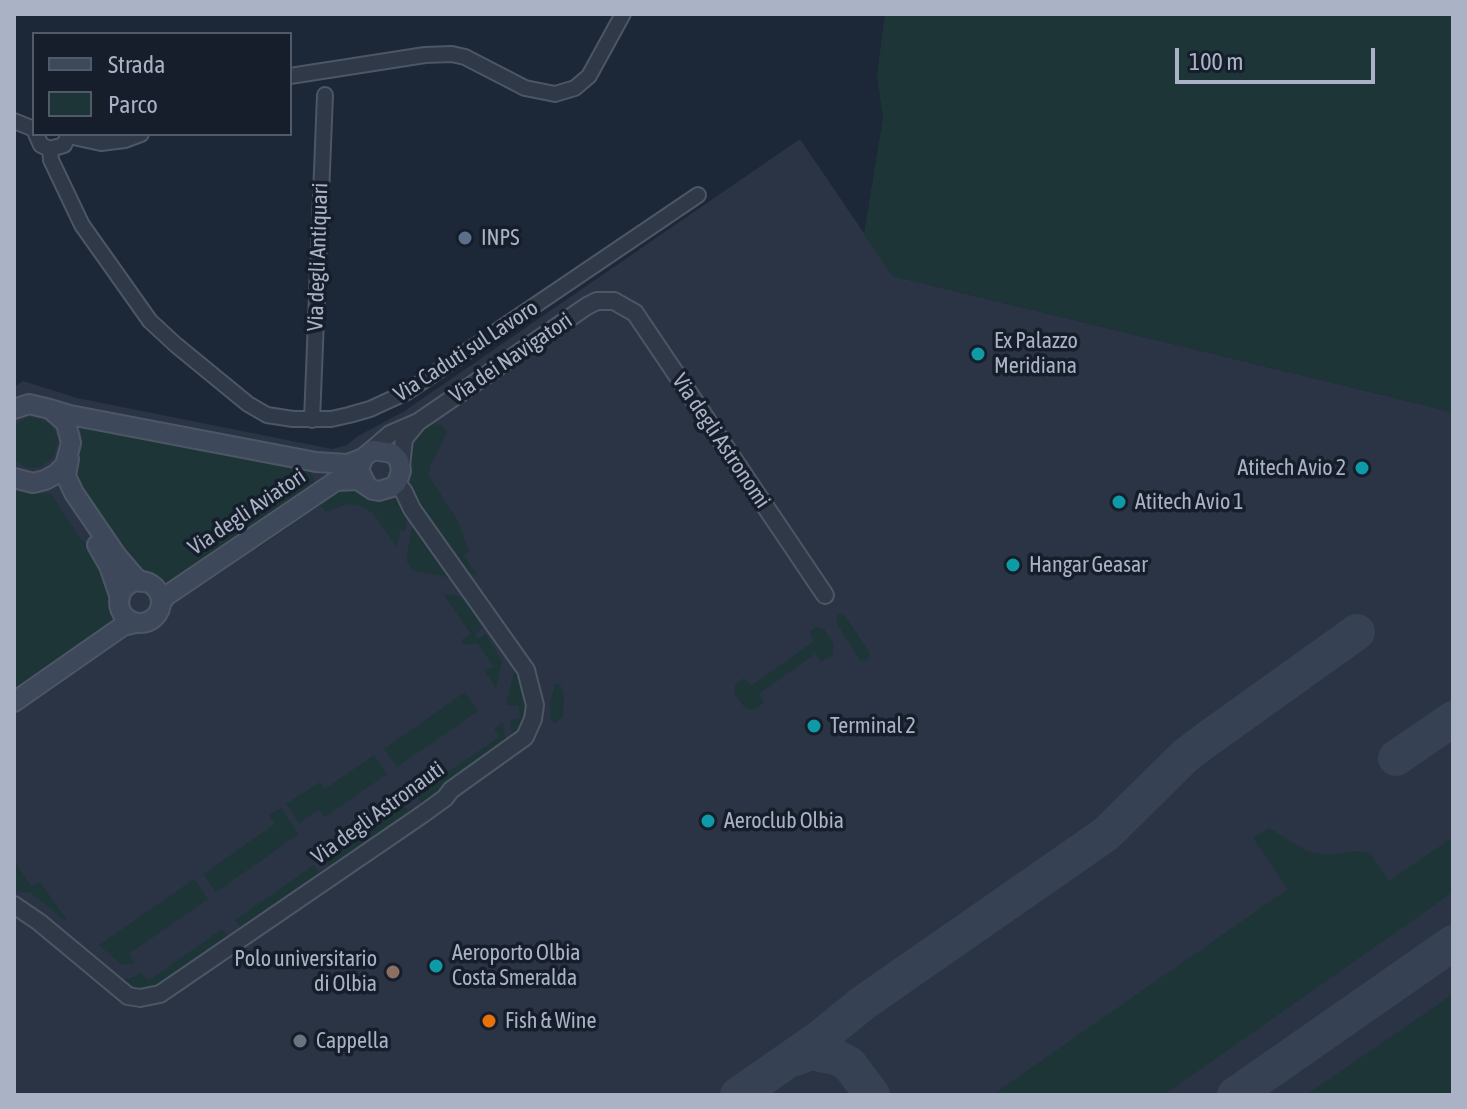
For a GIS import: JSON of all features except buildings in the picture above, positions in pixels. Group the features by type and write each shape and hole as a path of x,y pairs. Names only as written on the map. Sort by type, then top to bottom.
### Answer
{"main road":[{"path":"14,394 19,399 83,418 316,462 348,464 373,450 386,450 396,456 399,474 386,490 373,490 367,486 359,470 365,456"},
{"path":"14,409 29,404 45,407 59,415 70,433 66,476 74,493 117,556 135,577 158,591 161,603 153,619 123,626 14,702"},
{"path":"33,483 56,474 65,465 70,453"},
{"path":"14,478 53,486 72,507 109,566 121,611 135,623"},
{"name":"Via degli Aviatori","path":"161,603 166,596 330,484 352,479 367,486"},
{"path":"120,598 125,588 142,582"}],"street":[{"path":"292,76 441,53 465,57 525,88 555,94 575,88 589,76 623,14"},
{"name":"Via degli Antiquari","path":"312,420 325,95"},
{"path":"14,121 32,130"},
{"path":"37,136 41,145 50,149 64,145 68,136"},
{"path":"73,136 101,143 136,136"},
{"name":"Via Caduti sul Lavoro","path":"50,149 51,160 82,225 150,321 257,410 280,417 312,420 331,419 370,409 407,392 698,195"},
{"name":"Via dei Navigatori","path":"365,456 390,434 418,422 587,306 606,300"},
{"name":"Via degli Astronomi","path":"606,300 622,303 635,313 825,595"},
{"path":"399,474 404,439 418,422"},
{"name":"Via degli Astronauti","path":"14,905 128,996 140,998 160,994 423,814 525,737 535,705 526,670 412,509 399,474"}],"shaded area":[{"path":"800,139 893,276 1453,412 1453,1095 14,1095 14,387 23,381 77,398 332,449 347,445 403,412"}],"green space":[{"path":"885,14 1453,14 1453,412 893,276 864,234 883,118 877,76"},
{"path":"34,417 50,424 58,439 54,456 41,467 32,468 24,467 14,459 14,426"},
{"path":"78,422 307,469 315,479 311,491 165,589 153,575 143,572 94,511 78,484 76,470 83,440"},
{"path":"431,424 442,425 447,432 430,467 429,476 457,519 469,552 464,556 478,576 463,570 408,489 413,467 407,449 412,436"},
{"path":"352,485 375,501 402,498 407,522 405,531 400,530 397,547 373,513 358,505 347,504 326,512 320,505 256,550 255,541 331,489"},
{"path":"14,489 51,494 80,538 91,549 122,620 14,695"},
{"path":"413,523 452,575 451,580 414,571 406,560"},
{"path":"443,594 466,597 476,614 479,613 478,622 482,628 475,634 478,639 486,634 502,661 496,688 484,670 494,667 477,643 464,645 461,640 471,634"},
{"path":"838,614 845,616 870,653 867,661 860,660 836,622"},
{"path":"816,627 824,629 834,644 832,655 821,662 815,654 759,694 764,702 757,708 750,710 744,707 734,693 735,685 744,678 751,686 814,641 809,632"},
{"path":"517,670 529,695 524,729 512,739 510,720 520,719 519,706 506,705"},
{"path":"560,684 564,698 563,717 555,723 551,721 550,703 555,685"},
{"path":"465,692 478,711 397,767 384,749"},
{"path":"503,723 506,746 423,806 416,794 499,737 494,728"},
{"path":"374,755 387,774 325,817 319,810 299,823 286,804 320,782 325,789"},
{"path":"403,804 414,812 332,869 324,858"},
{"path":"281,808 299,834 216,892 203,874 275,824 269,815"},
{"path":"1269,828 1307,851 1327,855 1356,851 1370,853 1389,881 1453,837 1453,892 1164,1095 992,1095 1288,889 1253,838"},
{"path":"14,861 32,887 40,882 67,920 31,893 14,891"},
{"path":"314,865 319,872 324,869 326,873 243,931 235,920"},
{"path":"194,879 208,899 129,954 134,963 122,965 99,945"},
{"path":"222,929 234,937 154,992 131,992 117,978 132,978 141,973 148,981"},
{"path":"1453,994 1453,1095 1306,1095"}],"taxiway":[{"path":"738,1095 820,1038 863,1003 1106,834 1185,756 1357,632"},
{"path":"1396,758 1453,719"},
{"path":"1235,1095 1453,943"},
{"path":"789,1060 811,1052 836,1057 849,1064 872,1095"}],"place":[{"name":"INPS","path":"465,238"},
{"name":"Ex Palazzo Meridiana","path":"978,354"},
{"name":"Atitech Avio 2","path":"1362,468"},
{"name":"Atitech Avio 1","path":"1119,502"},
{"name":"Hangar Geasar","path":"1013,565"},
{"name":"Terminal 2","path":"814,726"},
{"name":"Aeroclub Olbia","path":"708,821"},
{"name":"Aeroporto Olbia Costa Smeralda","path":"436,966"},
{"name":"Polo universitario di Olbia","path":"393,972"},
{"name":"Fish & Wine","path":"489,1021"},
{"name":"Cappella","path":"300,1041"}]}
